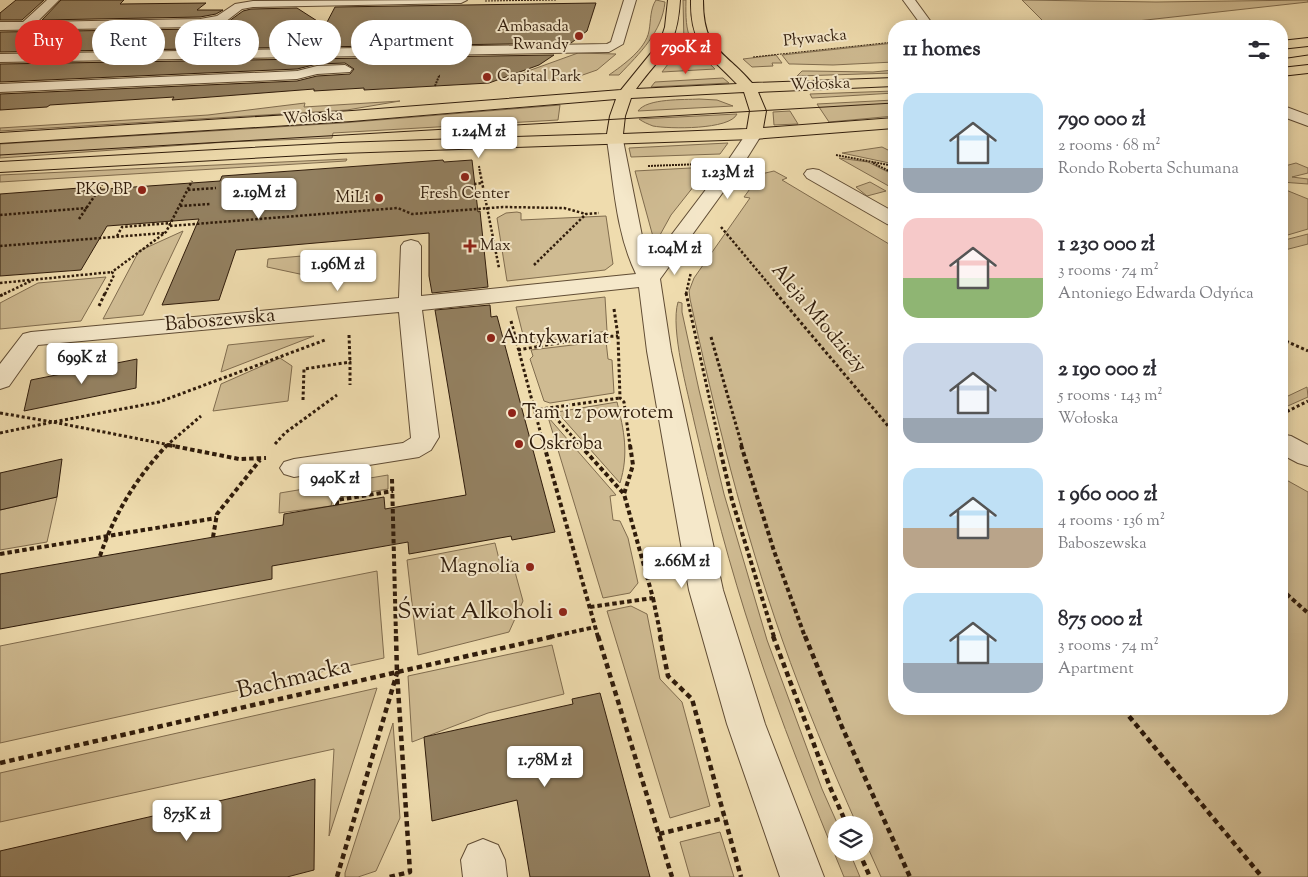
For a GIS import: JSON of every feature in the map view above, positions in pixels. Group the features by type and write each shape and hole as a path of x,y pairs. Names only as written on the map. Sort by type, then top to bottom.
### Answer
{"main road":[{"path":"615,140 616,114 626,94 665,43 672,22 674,0"},
{"path":"697,0 697,22 702,37 715,54 747,87 755,101 758,111 754,134 888,123"},
{"path":"1288,44 1308,42"},
{"path":"1288,71 1308,69"},
{"name":"Wołoska","path":"0,138 327,117 626,94 747,87 888,82"},
{"name":"Wołoska","path":"0,167 323,149 754,134"}],"street":[{"path":"32,20 53,0"},
{"path":"82,24 200,23 221,19 239,6 253,4 461,0"},
{"path":"472,51 609,48 617,44 630,0"},
{"path":"908,0 923,20"},
{"path":"0,26 15,25"},
{"path":"0,58 351,53"},
{"path":"0,88 290,75 317,70 358,69"},
{"path":"1288,113 1308,121"},
{"path":"649,279 736,162 754,134"},
{"path":"615,140 632,236 638,258 649,279 659,351 706,590 746,724 802,877"},
{"path":"813,174 888,217"},
{"path":"294,468 391,454 418,448 425,437 410,304 411,246"},
{"name":"Baboszewska","path":"0,381 31,339 505,295 649,279"},
{"path":"1288,446 1308,457"}],"path":[{"name":"Pływacka","path":"746,58 888,43"},
{"path":"836,155 888,165"},
{"path":"870,162 888,171"},
{"path":"479,163 505,295 534,410 590,607 672,877"},
{"path":"641,166 705,164"},
{"path":"0,283 112,272 166,232 194,178"},
{"path":"474,184 482,183"},
{"path":"79,219 102,185"},
{"path":"188,190 216,188"},
{"path":"180,206 210,204"},
{"path":"0,215 86,208"},
{"path":"117,236 122,227 398,208 412,214 488,208 564,208 586,214 604,213"},
{"path":"530,269 586,214"},
{"path":"715,233 725,219"},
{"name":"Aleja Młodzieży","path":"720,226 888,426"},
{"path":"0,246 166,232"},
{"path":"692,269 686,288 686,299 732,500 772,636 843,816"},
{"path":"97,309 114,274 112,272"},
{"path":"0,296 34,280"},
{"path":"613,304 618,336 620,398 624,402 634,465 624,494"},
{"path":"349,331 350,385"},
{"path":"518,350 593,337 618,336"},
{"path":"711,337 743,456 773,546 820,675 910,877"},
{"path":"0,433 159,402 330,338"},
{"path":"1288,342 1308,352"},
{"path":"303,400 304,369 350,362"},
{"path":"534,410 620,398"},
{"path":"1288,411 1308,401"},
{"path":"534,410 555,417 624,494 653,598 668,676 692,699 741,877"},
{"path":"0,413 239,459 270,458"},
{"path":"100,556 105,537 129,493 168,445 202,416"},
{"path":"390,877 410,872 397,673 391,454"},
{"path":"337,505 336,500 393,491"},
{"path":"0,554 216,518 213,537"},
{"path":"1288,595 1308,613"},
{"path":"590,607 653,598"},
{"name":"Bachmacka","path":"0,763 596,627"},
{"path":"336,877 397,673"},
{"path":"1128,715 1262,877"},
{"path":"659,834 724,818"},
{"path":"863,861 870,877"}],"shaded area":[{"path":"656,0 665,2 659,23 649,42 619,75 609,75 633,56 647,38"},
{"path":"683,0 686,0 686,22 690,39 699,53 715,69 662,72 684,43"},
{"path":"1022,0 1156,2 1308,0 1308,2 1146,20 1042,20"},
{"path":"888,44 888,62 833,65 789,64 782,55"},
{"path":"578,53 616,54 597,70 574,78 534,82 517,75"},
{"path":"776,55 782,63 772,63 773,66 752,67 743,59"},
{"path":"802,71 888,71 888,73 797,76"},
{"path":"723,78 729,83 651,87 655,82"},
{"path":"888,91 888,93 812,98 810,94"},
{"path":"699,99 717,100 733,106 638,111 649,104 657,102"},
{"path":"888,100 888,117 829,122 817,104"},
{"path":"400,101 347,110 0,131 0,128 208,115 305,103 304,107"},
{"path":"560,105 558,120 333,133 332,138 227,142 0,158 0,144 342,123"},
{"path":"790,111 798,124 774,125 773,112"},
{"path":"737,114 732,119 723,123 698,127 672,128 653,126 639,119"},
{"path":"728,143 720,154 631,157 629,148"},
{"path":"882,147 888,150 888,163 842,153"},
{"path":"839,158 868,162 888,172 888,186"},
{"path":"347,159 346,161 0,182 0,175"},
{"path":"1296,163 1308,168 1308,173 1292,177 1308,179 1308,184 1288,183 1288,165"},
{"path":"709,167 671,215 655,244 635,171"},
{"path":"774,171 787,178 782,180 888,243 888,715 1288,715 1288,481 1308,492 1308,877 881,877 873,859 873,816 853,816 790,663 768,597 742,513 709,385 690,299 689,291 694,278 750,198 744,197 761,174"},
{"path":"870,182 886,191 867,196 856,187"},
{"path":"1288,191 1308,199 1308,229 1288,235"},
{"path":"506,213 521,213 521,220 606,216 613,264 605,270 507,281 497,218"},
{"path":"183,231 143,315 103,319 139,251"},
{"path":"1308,234 1308,244 1288,249 1288,239"},
{"path":"358,251 355,270 309,276 267,267 268,259"},
{"path":"106,277 81,321 0,329 0,303 38,283"},
{"path":"605,297 607,331 529,344 525,343 516,307"},
{"path":"678,302 682,303 682,312 699,390 724,494 767,640 822,789 834,816 828,816 828,838 785,730 745,613 729,559 700,449 684,378 676,328"},
{"path":"314,336 221,372 228,345"},
{"path":"606,341 608,359 612,360 614,393 550,403 544,401 530,359 533,356 531,350"},
{"path":"280,358 292,366 288,401 213,411 221,384"},
{"path":"1307,387 1308,397 1288,406 1288,396"},
{"path":"617,402 622,422 625,452 620,483 557,412"},
{"path":"548,417 616,495 610,496 613,520 620,521 628,538 638,583 630,593 603,598"},
{"path":"388,475 388,489 333,498 331,506 279,513 280,493"},
{"path":"57,497 47,542 0,550 0,510"},
{"path":"495,543 500,563 512,561 523,601 509,632 418,655 407,560"},
{"path":"377,571 384,658 0,743 0,646"},
{"path":"631,606 647,614 660,679 682,702 710,806 670,818 607,611"},
{"path":"552,645 564,694 488,713 412,742 408,676"},
{"path":"377,688 329,836 334,749 0,822 0,773"},
{"path":"393,723 400,818 376,871 358,877 345,877 345,873"},
{"path":"720,832 734,877 690,877 680,842"},
{"path":"837,861 853,861 860,877 844,877"}],"building":[{"path":"16,0 44,0 22,20 0,20 0,13"},
{"path":"61,0 124,0 120,4 206,3 197,10 223,10 216,14 200,17 42,20"},
{"path":"596,3 587,31 571,43 472,45 472,20 351,20 351,46 341,47 341,20 328,20 335,7"},
{"path":"297,8 316,20 269,20 269,48 259,48 259,20 231,20 243,11 251,9"},
{"path":"175,29 175,49 165,49 165,30"},
{"path":"82,31 92,31 92,51 82,51"},
{"path":"0,32 15,32 15,52 0,52"},
{"path":"554,55 539,65 489,83 364,90 364,88 314,91 314,89 172,100 174,97 50,105 47,107 0,110 0,94 297,81 317,76 350,74 354,69 345,63 341,63 341,58 351,58 351,65 472,65 472,56"},
{"path":"259,60 269,60 269,65 313,65 297,69 0,82 0,64 82,65 82,63 92,63 92,65 165,65 165,61 175,61 175,65 259,65"},
{"path":"443,160 444,162 472,160 478,212 480,211 488,287 432,293 429,276 429,233 236,250 219,300 162,305 199,219 107,226 81,270 0,276 0,194 80,188 77,191 220,181 222,176"},
{"path":"490,305 491,317 497,316 555,532 512,540 511,536 409,554 408,542 272,566 272,579 0,629 0,574 283,525 284,514 384,497 385,509 466,495 435,310"},
{"path":"137,359 136,388 24,411 31,380"},
{"path":"62,459 57,497 0,510 0,473"},
{"path":"600,693 650,877 530,877 517,800 432,821 424,737 573,704 572,699"},
{"path":"315,779 314,870 287,877 0,877 0,851"}],"tram line":[{"path":"1288,58 1308,55"},
{"path":"0,155 888,103"}],"place":[{"name":"Ambasada Rwandy","path":"579,36"},
{"name":"Capital Park","path":"487,77"},
{"name":"Fresh Center","path":"465,177"},
{"name":"PKO BP","path":"142,190"},
{"name":"MiLi","path":"379,198"},
{"name":"Max","path":"470,246"},
{"name":"Antykwariat","path":"491,338"},
{"name":"Tam i z powrotem","path":"512,413"},
{"name":"Oskroba","path":"519,444"},
{"name":"Magnolia","path":"530,567"},
{"name":"Świat Alkoholi","path":"563,612"}]}
